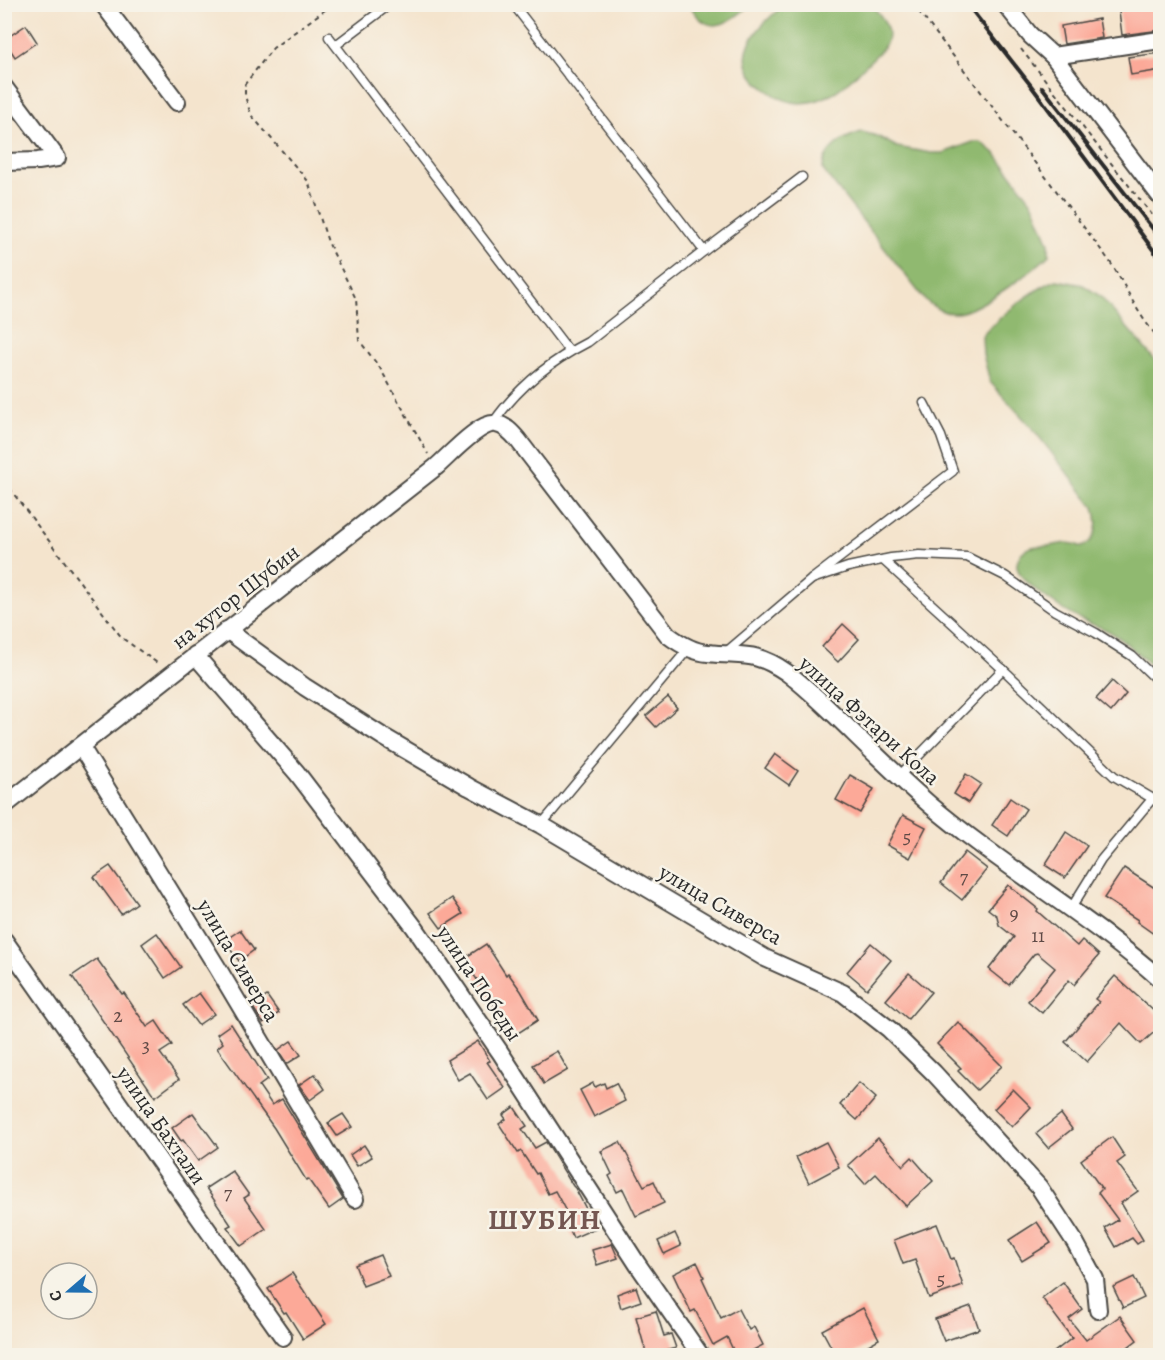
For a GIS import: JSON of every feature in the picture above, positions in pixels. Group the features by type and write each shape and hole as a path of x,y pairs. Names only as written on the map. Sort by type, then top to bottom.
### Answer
{"street":[{"path":"103,4 177,102"},
{"path":"1005,4 1030,35 1053,56 1161,196"},
{"path":"1053,56 1161,40"},
{"path":"4,87 57,158 4,162"},
{"name":"на хутор Шубин","path":"4,806 436,467 480,428 493,423"},
{"name":"улица Фэтари Кола","path":"493,423 503,426 518,440 668,635 689,648 708,653 742,654 765,659 786,672 810,691 930,804 1161,979"},
{"name":"улица Сиверса","path":"227,630 337,709 469,787 541,825 765,958 843,993 889,1029 934,1073 1039,1187 1095,1279 1098,1310"},
{"name":"улица Победы","path":"195,655 297,773 415,928 500,1052 700,1356"},
{"name":"улица Сиверса","path":"81,747 218,968 355,1198"},
{"name":"улица Бахтали","path":"4,940 283,1337"}],"lane":[{"path":"336,45 390,4"},
{"path":"513,4 704,251"},
{"path":"329,37 569,351"},
{"path":"493,423 524,387 569,351 588,342 802,177"},
{"path":"724,654 812,579 953,471 941,436 924,404"},
{"path":"812,579 848,567 883,560 919,555 967,557 1005,576 1055,611 1132,656 1161,683"},
{"path":"883,560 1003,669 1114,776 1156,801 1101,860 1070,910"},
{"path":"541,825 689,648"},
{"path":"899,776 1003,669"}],"path":[{"path":"333,4 273,48 245,84 245,96 251,115 308,181 328,242 356,299 360,340 380,368 436,467"},
{"path":"913,4 999,114 1113,267 1140,315 1161,339"},
{"path":"1015,42 1161,225"},
{"path":"4,482 122,638 173,673"}],"green space":[{"path":"690,5 751,5 726,22 711,25 704,22"},
{"path":"784,5 871,5 886,25 887,41 884,47 854,76 830,95 811,102 795,103 786,100 770,92 754,78 746,55 755,34"},
{"path":"862,132 877,136 897,147 931,153 943,153 973,142 981,142 996,154 1032,202 1049,243 1049,255 1031,271 976,306 955,313 935,307 925,300 823,170 826,156 835,145"},
{"path":"1057,280 1083,285 1100,296 1160,366 1160,674 1119,637 1086,622 1047,598 1028,583 1017,568 1021,553 1027,549 1068,543 1082,547 1091,540 1096,530 1094,507 1033,429 990,382 983,354 982,336 989,329 1027,296"}],"building":[{"path":"1118,4 1161,4 1161,30 1122,35"},
{"path":"1099,19 1102,38 1064,44 1061,26"},
{"path":"26,25 37,42 15,57 4,40"},
{"path":"1161,53 1161,70 1131,75 1128,57"},
{"path":"843,624 859,639 838,662 822,647"},
{"path":"1112,681 1126,694 1111,712 1096,699"},
{"path":"668,697 677,708 656,727 646,716"},
{"path":"775,754 798,771 789,785 765,768"},
{"path":"966,774 981,784 968,803 954,794"},
{"path":"850,775 874,789 860,813 836,800"},
{"path":"1010,798 1026,809 1008,836 992,825"},
{"path":"903,815 926,827 910,858 887,845"},
{"path":"1066,832 1087,846 1065,878 1045,865"},
{"path":"965,852 987,869 962,900 941,883"},
{"path":"110,866 137,903 121,914 94,877"},
{"path":"1124,868 1161,892 1161,939 1137,922 1138,920 1104,898"},
{"path":"1008,885 1038,909 1037,911 1077,946 1082,940 1099,955 1074,985 1069,980 1042,1013 1028,1001 1055,968 1037,953 1009,985 989,969 1014,937 999,925 997,916 988,909"},
{"path":"452,898 463,914 441,928 430,913"},
{"path":"240,930 254,950 239,961 224,941"},
{"path":"157,933 181,967 165,978 142,944"},
{"path":"871,943 891,960 867,989 847,972"},
{"path":"486,944 506,975 508,973 521,991 538,1020 512,1037 498,1016 501,1015 463,959"},
{"path":"97,959 147,1027 156,1021 172,1045 160,1053 179,1079 155,1097 72,976"},
{"path":"909,973 931,992 908,1019 886,1000"},
{"path":"1115,976 1161,1018 1161,1026 1141,1044 1121,1023 1087,1062 1065,1042 1099,1002 1095,999"},
{"path":"199,993 214,1014 198,1025 183,1005"},
{"path":"267,996 279,1013 263,1023 252,1006"},
{"path":"958,1022 1002,1066 977,1090 958,1071 961,1068 937,1044"},
{"path":"231,1024 267,1080 259,1086 272,1105 282,1099 343,1199 329,1209 308,1179 306,1180 274,1128 217,1048 223,1043 217,1034"},
{"path":"291,1041 301,1055 287,1064 278,1050"},
{"path":"478,1041 490,1061 487,1062 505,1088 488,1100 470,1073 458,1080 447,1060"},
{"path":"557,1051 568,1070 544,1084 533,1065"},
{"path":"315,1074 325,1089 310,1100 299,1085"},
{"path":"593,1083 595,1087 604,1083 606,1088 616,1083 625,1101 594,1117 580,1090"},
{"path":"859,1083 876,1098 857,1120 840,1105"},
{"path":"1013,1089 1031,1107 1012,1127 994,1109"},
{"path":"514,1107 527,1126 522,1129 535,1148 546,1142 575,1188 596,1228 573,1238 566,1221 570,1219 555,1191 548,1194 538,1173 536,1174 521,1151 518,1153 499,1124 506,1119 503,1115"},
{"path":"193,1113 218,1147 198,1161 172,1128"},
{"path":"343,1114 352,1127 337,1136 328,1123"},
{"path":"1061,1114 1072,1129 1048,1148 1036,1134"},
{"path":"1112,1137 1125,1157 1117,1163 1138,1191 1121,1203 1143,1240 1137,1244 1132,1238 1116,1247 1105,1228 1118,1220 1098,1193 1102,1189 1081,1160"},
{"path":"878,1138 903,1166 912,1157 933,1181 906,1206 876,1174 865,1184 848,1165"},
{"path":"620,1142 644,1186 654,1181 664,1203 636,1216 623,1189 617,1192 609,1176 612,1174 601,1151"},
{"path":"826,1142 839,1167 809,1183 796,1157"},
{"path":"364,1145 372,1157 357,1166 350,1155"},
{"path":"232,1171 249,1195 244,1198 266,1229 241,1246 227,1227 231,1225 206,1188"},
{"path":"1037,1222 1051,1243 1022,1261 1009,1240"},
{"path":"937,1224 951,1259 954,1258 963,1286 929,1298 915,1260 903,1264 894,1240"},
{"path":"675,1233 681,1246 664,1254 658,1241"},
{"path":"612,1244 618,1258 597,1265 592,1250"},
{"path":"380,1255 389,1276 363,1286 355,1265"},
{"path":"697,1262 721,1318 738,1309 749,1330 754,1327 763,1345 742,1356 736,1356 727,1337 713,1345 695,1310 691,1312 673,1274"},
{"path":"292,1273 326,1324 303,1339 268,1289"},
{"path":"1134,1277 1144,1298 1123,1308 1113,1287"},
{"path":"1063,1282 1082,1309 1069,1319 1086,1340 1120,1316 1137,1340 1116,1356 1049,1356 1072,1338 1042,1298"},
{"path":"636,1287 641,1301 621,1308 617,1294"},
{"path":"971,1306 979,1329 944,1341 935,1319"},
{"path":"863,1308 879,1339 849,1356 836,1356 822,1330"},
{"path":"656,1311 664,1336 671,1334 676,1348 647,1356 636,1317"}],"railway":[{"path":"967,4 1160,259"},
{"path":"1042,87 1160,238"}],"district":[{"name":"ШУБИН","path":"545,1219"}]}
